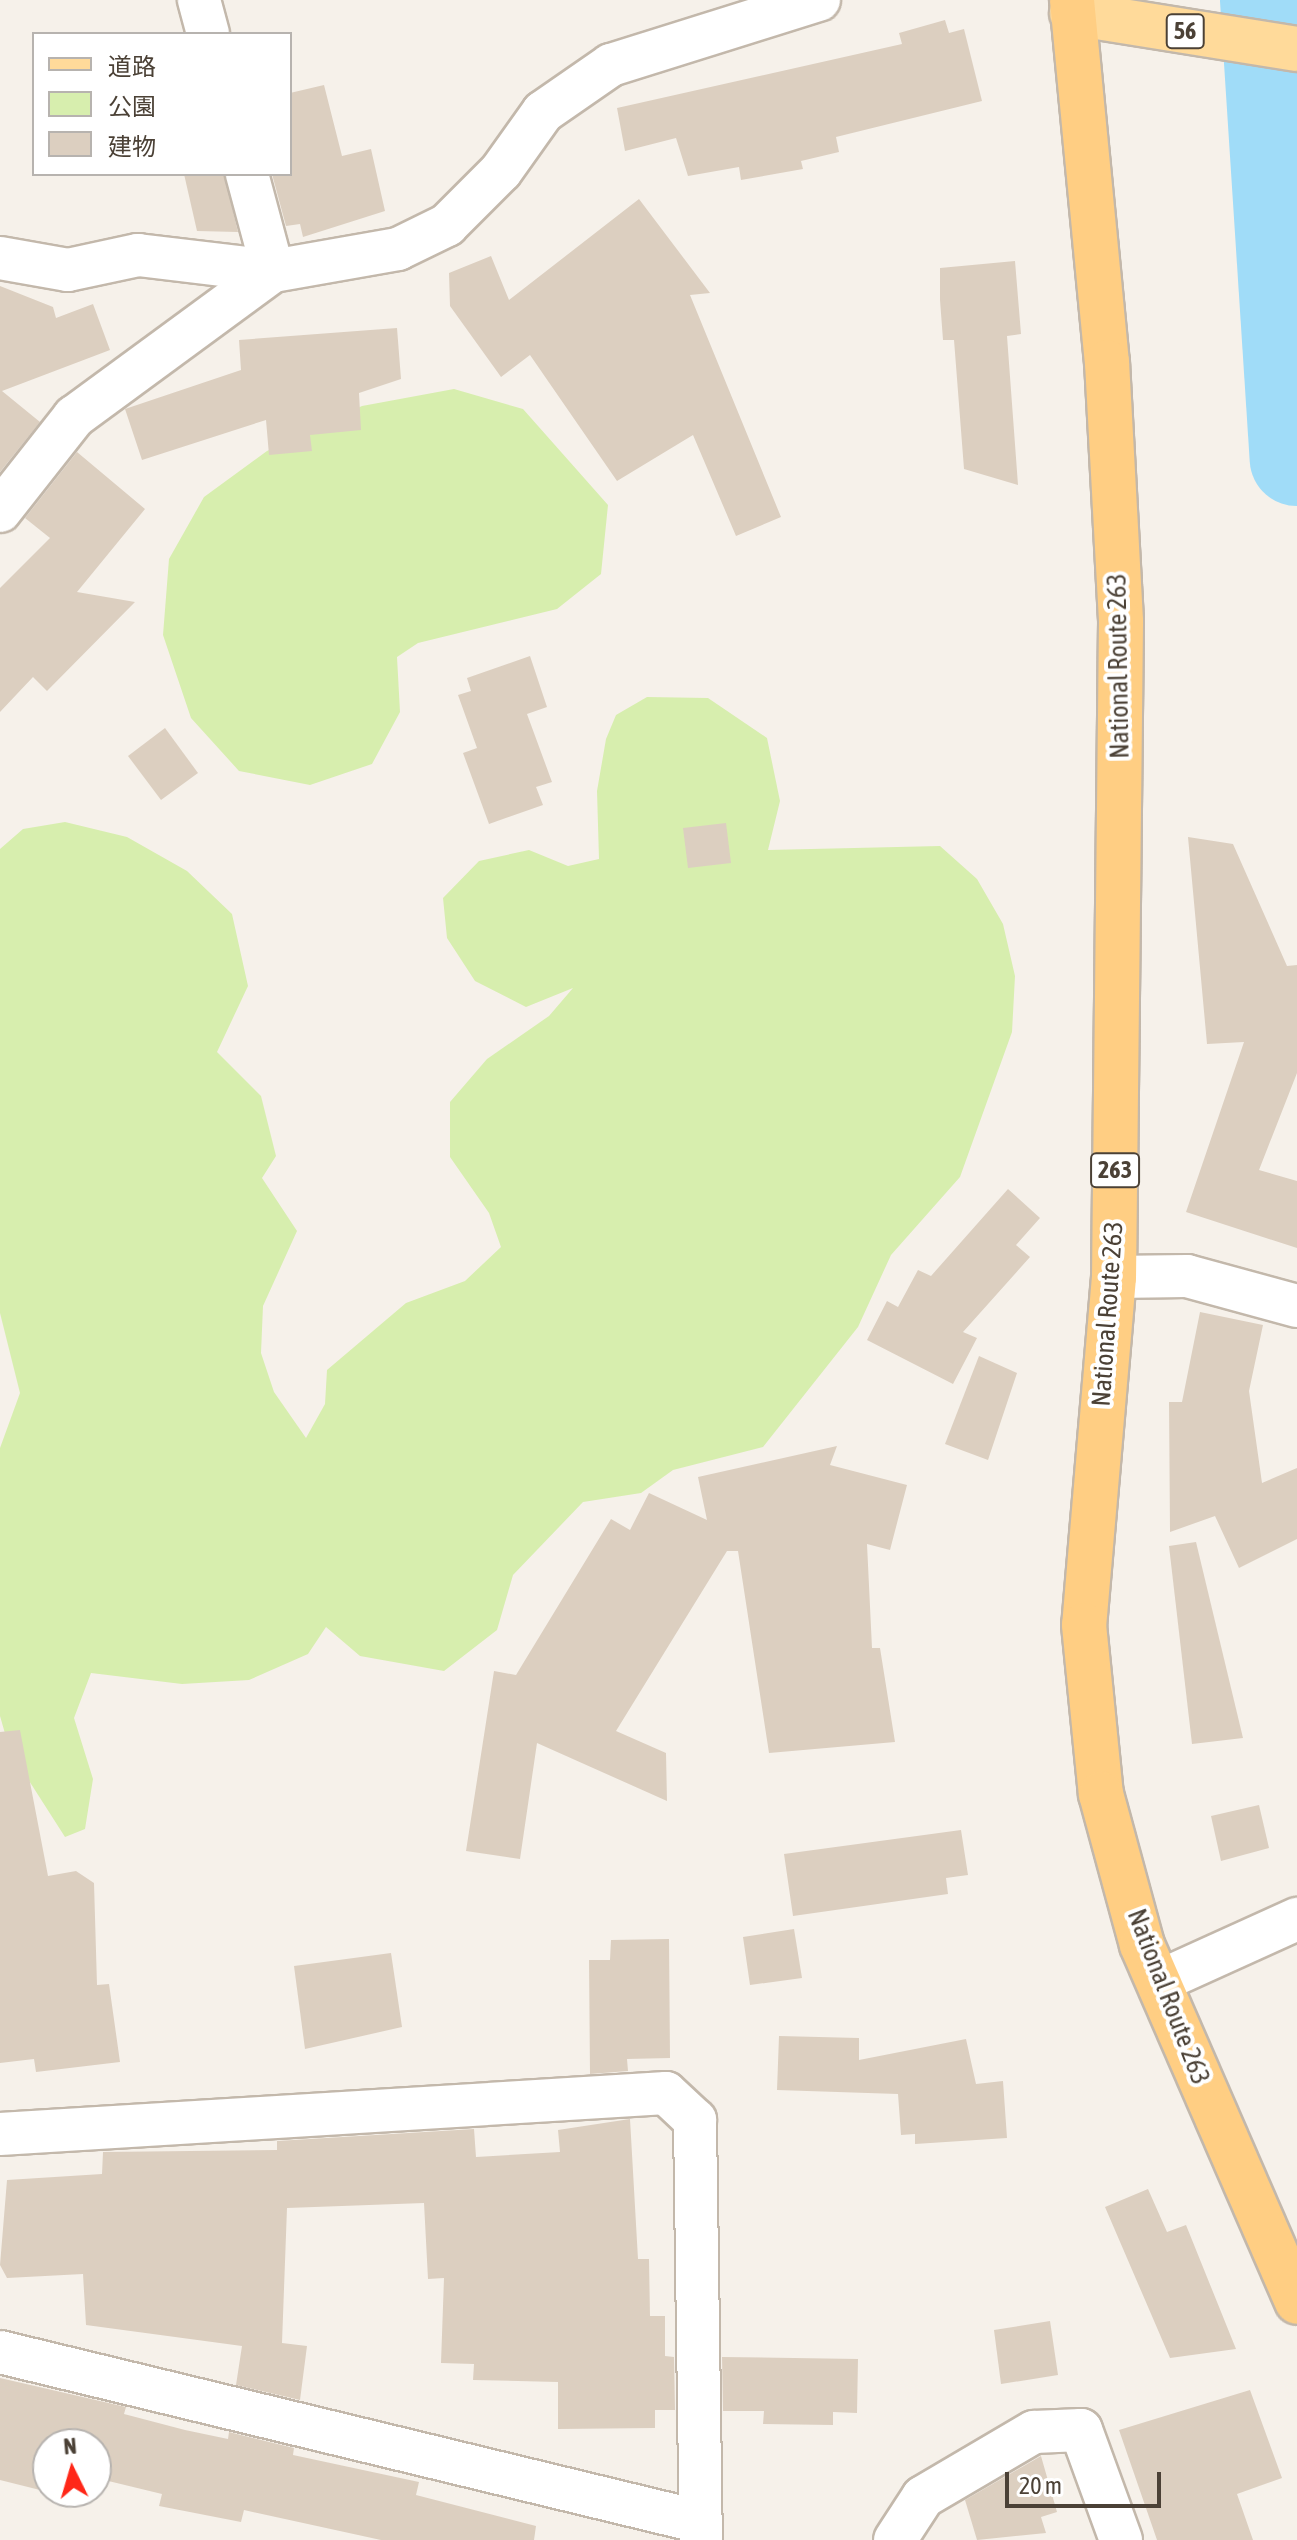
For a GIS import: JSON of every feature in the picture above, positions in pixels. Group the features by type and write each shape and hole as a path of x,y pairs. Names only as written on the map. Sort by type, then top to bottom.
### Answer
{"highway":[{"name":"National Route 263","path":"1072,7 1107,362 1121,622 1114,1277 1084,1625 1101,1794 1158,1982 1297,2302"}],"main road":[{"name":"56","path":"1072,7 1297,49"}],"street":[{"path":"199,0 207,32"},
{"path":"0,258 68,270 138,255 273,271 398,249 447,225 501,171 543,112 611,65 819,0"},
{"path":"248,176 273,271"},
{"path":"0,511 74,417 273,271"},
{"path":"1114,1277 1187,1276 1297,1306"},
{"path":"1158,1982 1297,1919"},
{"path":"0,2134 666,2093 695,2120 701,2531 0,2352"},
{"path":"895,2540 935,2490 1034,2432 1081,2430 1121,2540"}],"green space":[{"path":"454,389 523,409 608,505 601,574 557,609 418,643 397,657 400,712 372,764 310,785 239,771 191,718 163,635 169,559 204,497 267,451 362,406"},
{"path":"647,697 708,698 767,738 780,801 768,850 940,846 977,879 1003,924 1015,976 1012,1032 960,1177 891,1255 858,1327 763,1447 673,1470 641,1493 583,1502 513,1575 497,1630 444,1671 360,1656 326,1627 308,1654 249,1680 182,1684 91,1673 74,1718 93,1779 85,1829 65,1837 10,1751 0,1716 0,1448 20,1393 0,1313 0,849 23,829 65,822 127,837 187,871 232,914 248,986 217,1052 261,1096 276,1156 262,1178 297,1231 263,1306 261,1353 274,1392 306,1438 325,1404 327,1370 406,1303 465,1281 501,1247 489,1213 450,1157 450,1102 487,1059 549,1016 573,988 526,1007 475,981 447,938 443,898 479,861 529,850 568,866 599,859 597,791 606,739 616,715"}],"building":[{"path":"945,20 949,33 964,29 982,101 836,137 839,152 801,161 803,169 741,180 739,167 688,176 676,138 625,151 617,108 902,44 899,33"},
{"path":"324,85 342,156 371,149 385,211 303,237 300,224 286,226 273,176 292,176 292,93"},
{"path":"184,176 224,176 238,232 197,231"},
{"path":"639,199 710,293 690,295 781,517 736,536 693,435 617,481 530,355 501,377 450,306 449,273 491,256 509,300"},
{"path":"1015,261 1021,334 1007,336 1018,485 964,469 954,340 943,340 940,300 940,268"},
{"path":"0,286 53,307 56,318 93,304 110,350 2,391 40,422 0,472"},
{"path":"397,328 401,379 359,393 361,430 310,435 312,451 269,455 266,420 142,460 125,409 241,370 239,340"},
{"path":"77,452 145,509 77,592 135,602 47,691 33,677 0,712 0,588 50,538 25,518"},
{"path":"530,656 547,707 527,714 552,782 536,787 543,805 489,824 463,753 477,748 458,695 471,691 467,678"},
{"path":"165,728 198,773 161,800 128,756"},
{"path":"726,823 731,863 688,868 683,828"},
{"path":"1188,837 1233,844 1287,966 1297,965 1297,1073 1259,1170 1297,1181 1297,1248 1186,1212 1244,1042 1207,1044"},
{"path":"1008,1189 1040,1218 1016,1245 1030,1257 963,1332 977,1338 953,1384 867,1340 887,1301 898,1307 918,1270 931,1276"},
{"path":"1200,1312 1263,1325 1249,1391 1262,1483 1297,1468 1297,1539 1239,1568 1215,1516 1170,1532 1169,1402 1182,1402"},
{"path":"979,1356 1017,1373 988,1460 945,1444"},
{"path":"837,1446 830,1465 907,1485 890,1550 867,1544 872,1648 880,1648 895,1742 769,1753 738,1551 727,1551 616,1731 666,1753 667,1801 537,1743 520,1859 466,1851 494,1671 516,1675 611,1519 630,1530 649,1493 707,1520 698,1477"},
{"path":"1196,1542 1243,1738 1192,1744 1169,1546"},
{"path":"20,1730 48,1876 76,1871 94,1883 97,1985 109,1984 120,2062 36,2072 34,2059 0,2063 0,1732"},
{"path":"1259,1805 1269,1848 1221,1861 1211,1816"},
{"path":"961,1830 968,1875 946,1878 948,1894 793,1916 784,1854"},
{"path":"794,1929 802,1978 750,1985 743,1937"},
{"path":"669,1939 670,2058 627,2059 628,2071 590,2074 589,1960 610,1960 611,1940"},
{"path":"391,1953 402,2027 305,2049 294,1966"},
{"path":"779,2036 859,2038 859,2060 966,2039 976,2084 1003,2081 1007,2138 915,2144 915,2134 901,2135 898,2094 777,2090"},
{"path":"630,2119 638,2259 649,2259 650,2316 665,2316 665,2356 674,2357 675,2410 655,2410 655,2428 558,2429 558,2382 473,2380 474,2364 441,2363 444,2278 428,2279 424,2203 287,2208 282,2343 307,2346 300,2400 236,2385 242,2346 86,2325 83,2274 7,2278 0,2265 7,2180 102,2174 103,2152 277,2150 277,2141 474,2129 476,2157 560,2152 558,2130"},
{"path":"1148,2189 1167,2232 1186,2225 1236,2349 1170,2358 1105,2207"},
{"path":"1050,2321 1058,2375 1001,2384 994,2330"},
{"path":"722,2357 858,2359 857,2413 833,2412 833,2425 763,2424 764,2411 723,2411"},
{"path":"0,2378 126,2407 124,2414 185,2430 228,2439 229,2432 294,2448 293,2455 419,2482 416,2495 536,2526 534,2540 381,2540 244,2510 241,2522 159,2506 162,2494 112,2482 112,2428 32,2428 32,2488 0,2480"},
{"path":"1250,2390 1282,2478 1237,2494 1253,2540 1157,2540 1119,2430"},
{"path":"1041,2456 1057,2512 1041,2517 1046,2533 977,2540 965,2500"}],"waterway":[{"path":"1267,0 1297,459"}]}
